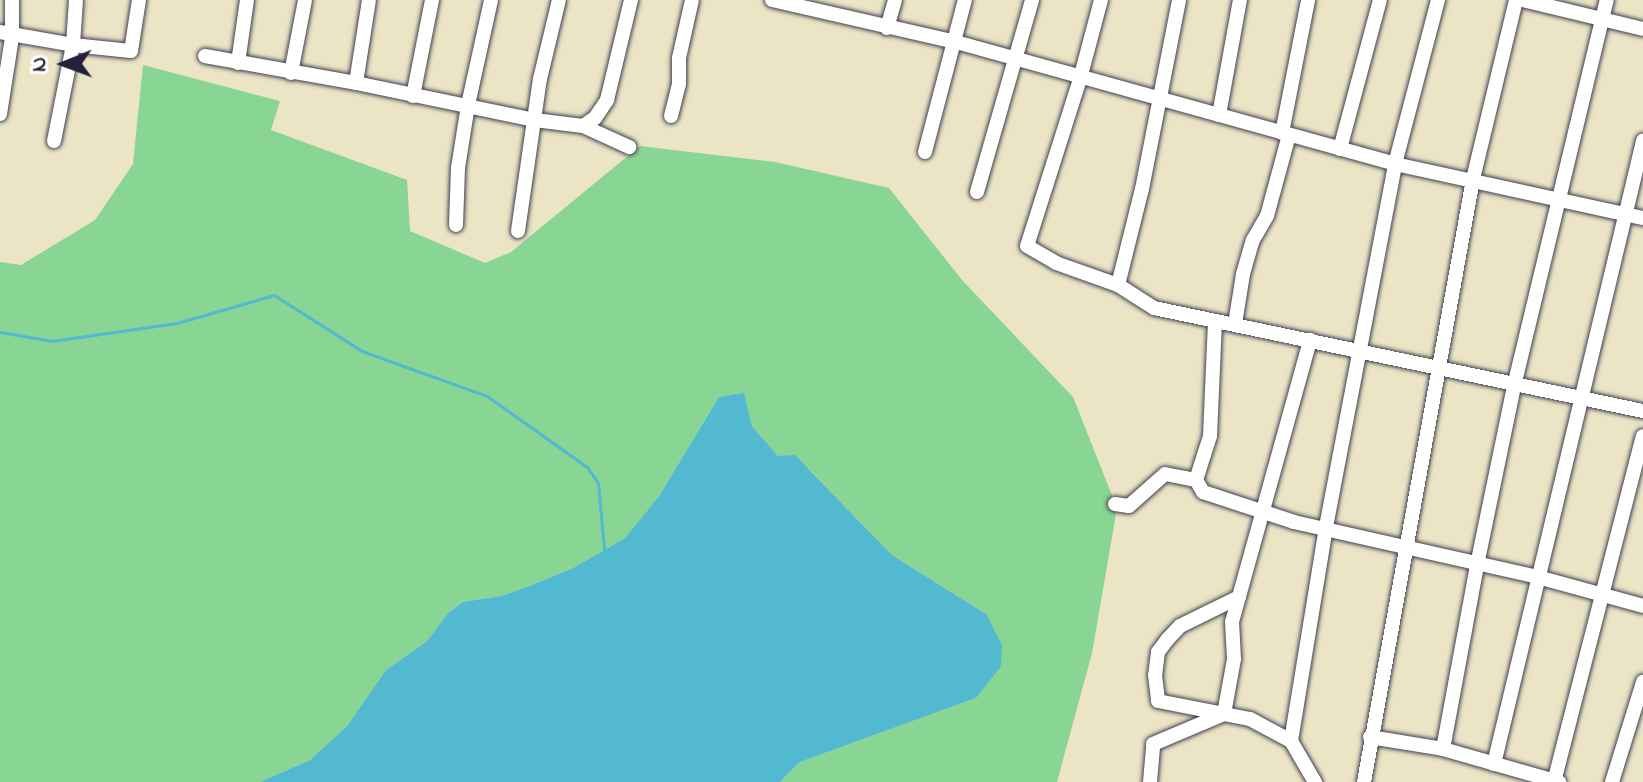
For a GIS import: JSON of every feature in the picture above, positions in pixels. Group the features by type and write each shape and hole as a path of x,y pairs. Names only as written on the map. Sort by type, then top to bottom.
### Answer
{"street":[{"path":"0,114 12,0"},
{"path":"54,141 73,45 76,0"},
{"path":"6,35 131,51 139,0"},
{"path":"238,63 247,0"},
{"path":"291,73 305,0"},
{"path":"356,83 369,0"},
{"path":"413,96 432,0"},
{"path":"456,225 458,168 491,0"},
{"path":"518,231 535,120 559,0"},
{"path":"583,126 595,118 607,100 631,0"},
{"path":"671,116 679,84 679,58 692,0"},
{"path":"772,0 820,5 887,28 956,42 1080,79 1395,164 1643,218"},
{"path":"887,28 895,0"},
{"path":"925,152 965,0"},
{"path":"977,192 1032,0"},
{"path":"1101,0 1080,79 1027,246 1056,263 1118,285 1154,308 1437,365 1643,411"},
{"path":"1118,285 1142,189 1179,0"},
{"path":"1219,115 1240,0"},
{"path":"1235,324 1243,274 1253,240 1267,216 1286,134 1308,0"},
{"path":"1340,149 1380,0"},
{"path":"1291,741 1326,527 1395,164 1438,0"},
{"path":"1364,782 1473,179 1516,0"},
{"path":"1523,0 1643,29"},
{"path":"1443,749 1515,382 1557,197 1607,0"},
{"path":"205,56 535,120 583,126 629,147"},
{"path":"1494,764 1643,141"},
{"path":"1215,321 1210,436 1196,480 1203,492 1263,512 1538,577 1643,606"},
{"path":"1224,714 1234,659 1232,622 1310,340"},
{"path":"1370,737 1443,749 1556,782 1600,595 1643,436"},
{"path":"1115,504 1129,506 1165,474 1196,480"},
{"path":"1239,597 1180,626 1158,652 1155,675 1158,701 1250,719 1291,741 1315,782"},
{"path":"1612,782 1643,682"},
{"path":"1150,782 1153,744 1224,714"}],"green space":[{"path":"143,65 280,101 271,130 407,180 410,231 485,263 511,252 640,146 775,162 889,188 962,280 1073,397 1117,508 1092,653 1057,782 780,782 800,762 976,698 986,614 892,555 808,468 778,456 752,426 744,394 719,397 659,496 625,538 573,568 527,587 501,596 461,602 448,613 427,641 386,670 347,726 310,760 260,782 0,782 0,262 21,265 95,220 133,164"}],"water":[{"path":"744,393 752,426 778,456 795,455 892,555 986,614 1002,645 1001,666 976,698 800,762 780,782 260,782 310,760 347,726 386,670 427,641 448,613 462,602 501,596 527,587 573,568 625,538 659,496 719,397"}],"waterway":[{"path":"0,332 52,341 177,323 274,295 362,351 487,396 587,467 598,483 604,549"}]}
